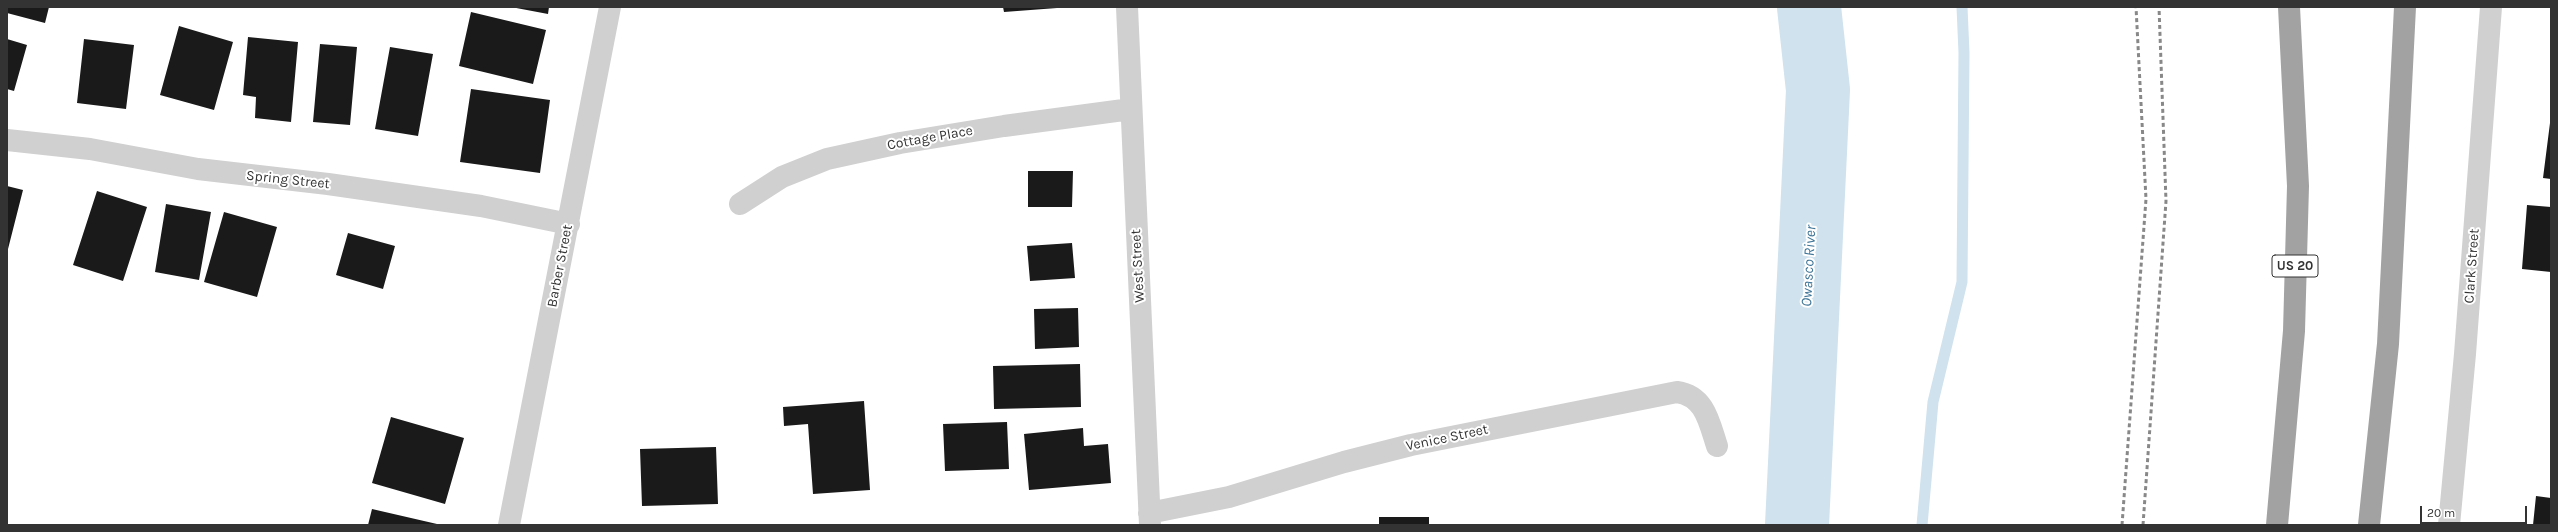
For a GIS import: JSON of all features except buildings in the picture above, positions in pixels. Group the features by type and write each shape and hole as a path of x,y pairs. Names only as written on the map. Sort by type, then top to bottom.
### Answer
{"highway":[{"name":"US 20","path":"2277,525 2294,331 2298,186 2289,7"},
{"path":"2369,525 2388,344 2405,7"}],"street":[{"name":"Barber Street","path":"509,525 569,224 610,7"},
{"name":"West Street","path":"1127,7 1149,519"},
{"name":"Clark Street","path":"2449,525 2465,354 2491,7"},
{"name":"Cottage Place","path":"740,204 782,177 827,159 900,143 1004,126 1131,109"},
{"name":"Spring Street","path":"7,140 90,149 198,169 328,184 481,206 569,224"},
{"name":"Venice Street","path":"1149,519 1229,497 1344,462 1411,445 1677,392 1688,394 1706,411 1717,446"}],"waterway":[{"name":"Owasco River","path":"1797,525 1818,90 1809,7"},
{"path":"1922,525 1933,402 1962,282 1964,53 1962,7"}],"railway":[{"path":"2122,525 2146,199 2136,7"},
{"path":"2143,525 2166,201 2159,7"}]}
